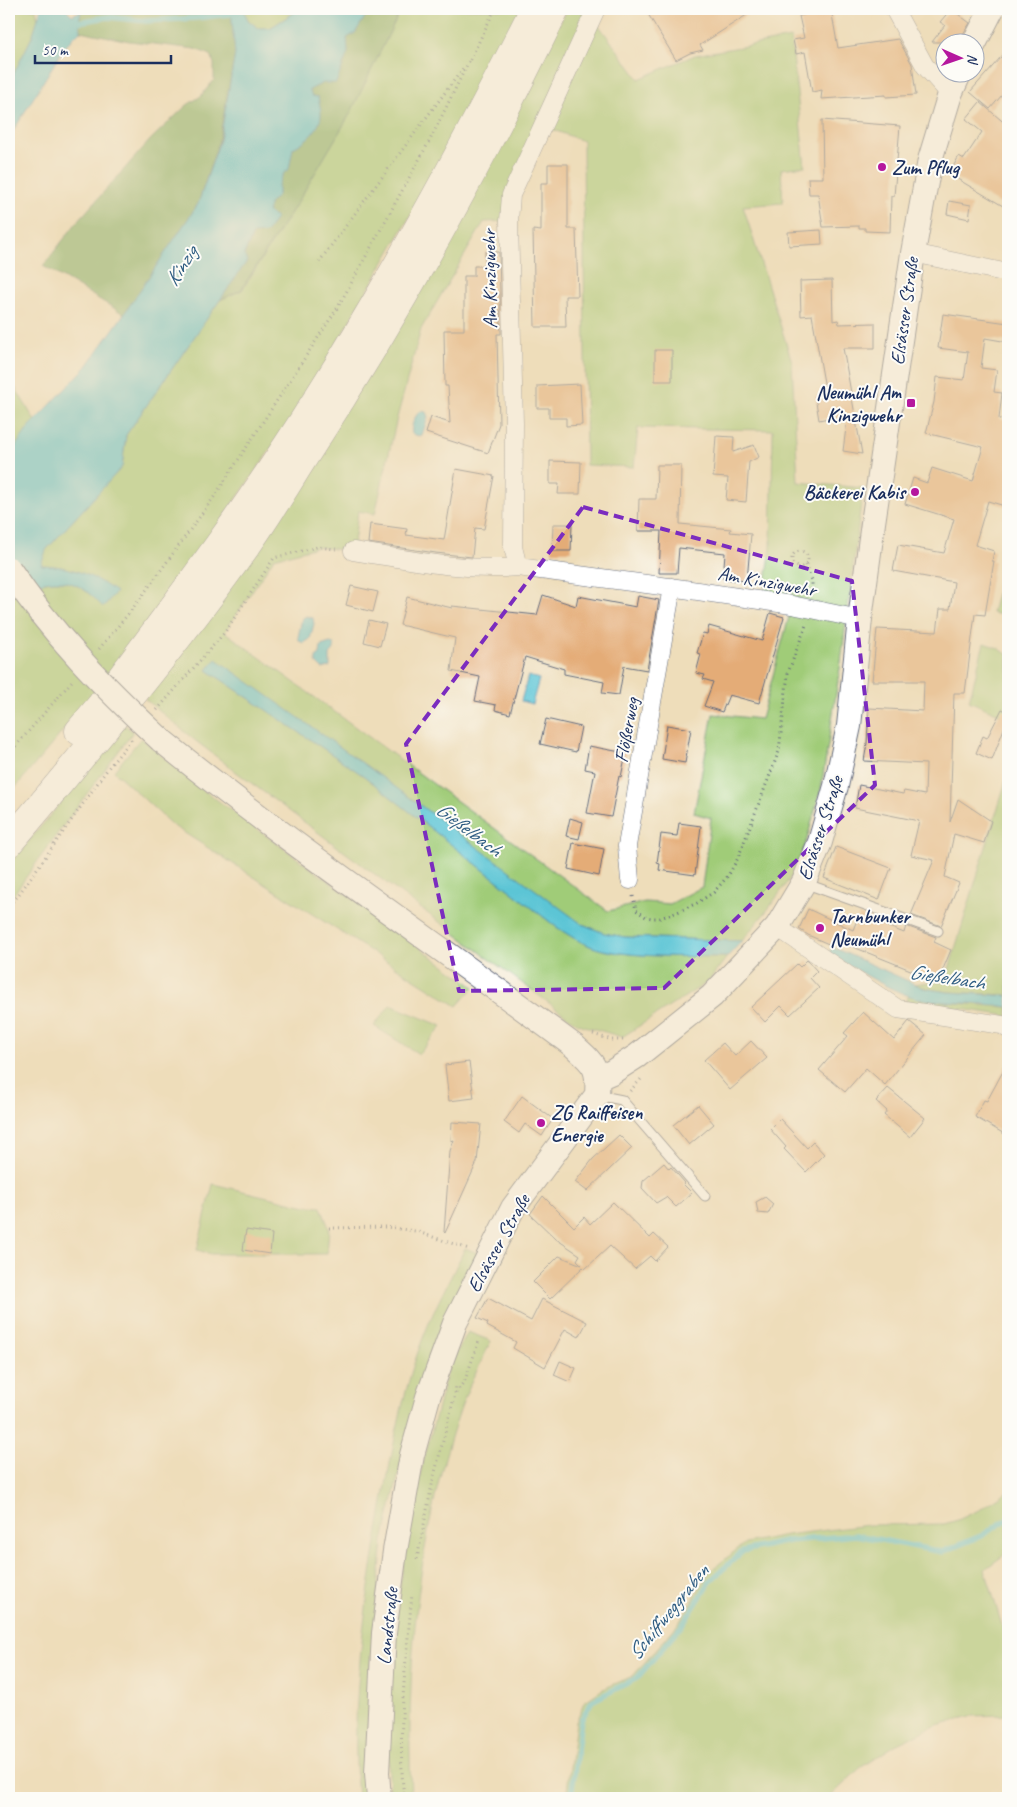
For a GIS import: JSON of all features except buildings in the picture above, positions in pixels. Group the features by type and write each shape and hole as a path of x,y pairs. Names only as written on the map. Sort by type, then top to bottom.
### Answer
{"highway":[{"path":"9,814 106,698 230,530 317,400 385,289 440,190 534,9"},
{"path":"9,843 118,714 251,540 334,411 404,296 514,94 555,9"}],"street":[{"name":"Am Kinzigwehr","path":"518,567 513,547 514,433 509,221 511,195 596,9"},
{"path":"894,9 925,66 950,94"},
{"path":"980,32 992,9"},
{"name":"Elsässer Straße","path":"412,1456 428,1397 455,1323 513,1208 598,1086 612,1072 637,1056 712,996 777,927 804,882 820,842 836,786 849,726 860,619 913,253 930,160 955,82"},
{"path":"913,253 1008,273"},
{"name":"Am Kinzigwehr","path":"353,551 459,567 494,570 518,567 672,587 792,605 860,619"},
{"path":"9,569 23,591 74,654 114,696 161,740 287,836 574,1046 592,1063 598,1086"},
{"name":"Flößerweg","path":"630,880 626,846 672,587"},
{"path":"777,927 898,1008 1002,1025 1008,1029"},
{"name":"Landstraße","path":"379,1798 377,1773 384,1633 395,1551 412,1456"}],"lane":[{"path":"804,882 938,931"},
{"path":"598,1086 622,1100 704,1196"}],"path":[{"path":"97,651 134,607 212,500 338,307 430,140 495,9"},
{"path":"319,262 470,59"},
{"path":"152,715 225,632 274,558 317,547 353,551"},
{"path":"630,880 636,910 646,917 660,918 698,903 714,892 728,876 738,858 779,751 788,673 812,610 812,580 805,565 808,558 801,551 794,554 793,561 795,564 798,566 805,565"},
{"path":"9,754 72,680"},
{"path":"9,905 17,897 109,767 134,738"},
{"path":"329,1228 386,1227 415,1231 457,1244 488,1257"},
{"path":"455,1394 465,1380 479,1341"},
{"path":"416,1560 433,1480 455,1394 456,1376"},
{"path":"404,1798 401,1770 405,1668 413,1589"}],"highlighted area":[{"path":"583,507 852,581 875,785 664,988 459,991 406,744"}],"green space":[{"path":"9,9 36,9 38,19 32,37 9,83"},
{"path":"90,9 231,9 235,54 219,140 198,204 124,314 43,266 77,222 151,139 187,105 201,96 214,80 214,64 211,55 195,49 129,41 80,31 81,11"},
{"path":"243,9 300,9 270,28 258,28 248,20"},
{"path":"370,9 401,9 350,114 299,200 241,290 220,300 247,261 244,255 253,234 276,218 268,212 269,204 278,195 278,185 283,174 289,168 293,148 307,139 318,125 320,114 318,97 312,96 308,90 323,83 348,52 347,38 355,33"},
{"path":"401,9 520,9 478,98 305,399 216,529 91,698 9,795 9,597 17,590 26,587 44,582 63,581 80,587 103,607 116,592 81,573 41,565 46,550 122,467 126,435 220,300 242,290 299,200 350,114"},
{"path":"568,9 589,9 588,11 639,79 695,55 791,38 805,166 781,169 783,203 743,206 792,362 798,482 863,488 841,662 821,789 807,839 793,874 742,941 624,937 604,933 582,924 368,767 216,660 207,670 364,776 566,933 590,946 617,953 727,957 708,982 622,1037 578,1024 239,774 145,699","holes":["543,126 583,141 586,465 634,467 638,428 773,430 771,548 763,601 792,606 761,719 713,714 694,813 711,818 702,887 670,904 645,902 608,911 225,632 274,558 317,547 353,551 358,511 375,514 397,418 421,329 484,222 509,221"]},
{"path":"9,377 35,421 9,455"},
{"path":"1006,559 1008,559 1008,616 992,613"},
{"path":"984,643 998,648 1008,655 1008,718 969,701"},
{"path":"125,725 133,732 9,901 9,865"},
{"path":"141,738 191,781 474,987 457,1006 172,825 114,771"},
{"path":"1008,774 1008,996 949,992 914,984 945,982"},
{"path":"909,995 933,1001 1008,1007 1008,1018 1003,1015 906,1001"},
{"path":"390,1005 442,1026 419,1054 374,1026"},
{"path":"213,1184 306,1206 321,1207 329,1228 327,1254 211,1254 197,1250"},
{"path":"465,1248 480,1254 431,1351 419,1387 383,1541 370,1666 367,1798 358,1798 356,1726 361,1655 375,1548 385,1490 404,1399 417,1355 434,1311"},
{"path":"468,1332 491,1341 460,1410 445,1457 424,1553 413,1651 410,1700 411,1798 390,1798 387,1725 392,1633 417,1486 449,1366"},
{"path":"1008,1491 1008,1552 985,1569 1008,1646 1008,1715 971,1716 937,1725 895,1745 860,1768 829,1798 566,1798 576,1722 584,1702 603,1689 633,1676 679,1623 709,1572 745,1543 786,1535 868,1525 944,1524 958,1520 983,1508"}],"water":[{"path":"41,9 66,9 72,15 81,11 80,31 65,46 9,138 9,83 32,37"},
{"name":"Kinzig","path":"231,9 243,9 248,20 258,28 270,28 300,9 370,9 355,33 347,38 348,52 336,83 323,83 309,90 312,96 318,97 321,112 320,120 312,134 293,148 289,169 283,174 278,185 278,195 269,204 268,212 276,218 266,233 253,234 244,254 247,261 126,435 122,467 46,550 41,565 62,567 81,572 116,592 103,607 80,587 63,581 44,582 26,587 17,590 9,597 9,455 30,426 87,366 198,204 220,140 235,54"},
{"path":"421,411 426,412 428,417 422,435 419,436 412,434 412,424"},
{"path":"306,616 313,618 314,624 310,639 304,643 299,641 298,637 302,619"},
{"path":"330,643 334,644 334,647 330,655 330,667 322,669 316,663 316,657 320,654 321,646"},
{"path":"216,659 368,767 582,924 604,933 624,937 742,941 727,957 617,953 590,946 578,940 555,926 364,776 207,670"},
{"path":"528,676 539,679 532,704 521,701"},
{"path":"832,947 924,988 947,992 1008,996 1008,1007 940,1002 907,995 896,991 831,955"}],"waterway":[{"path":"71,23 108,17 146,21 231,14"},
{"name":"Schiffweggraben","path":"571,1798 581,1720 592,1701 637,1678 683,1624 711,1580 743,1551 789,1541 856,1535 942,1552 981,1536 1008,1519"}],"place":[{"name":"Zum Pflug","path":"882,167"},
{"name":"Neumühl Am Kinzigwehr","path":"911,403"},
{"name":"Bäckerei Kabis","path":"915,492"},
{"name":"Tarnbunker Neumühl","path":"820,928"},
{"name":"ZG Raiffeisen Energie","path":"541,1123"}],"water label":[{"name":"Gießelbach","path":"469,829"},
{"name":"Gießelbach","path":"947,977"}]}
